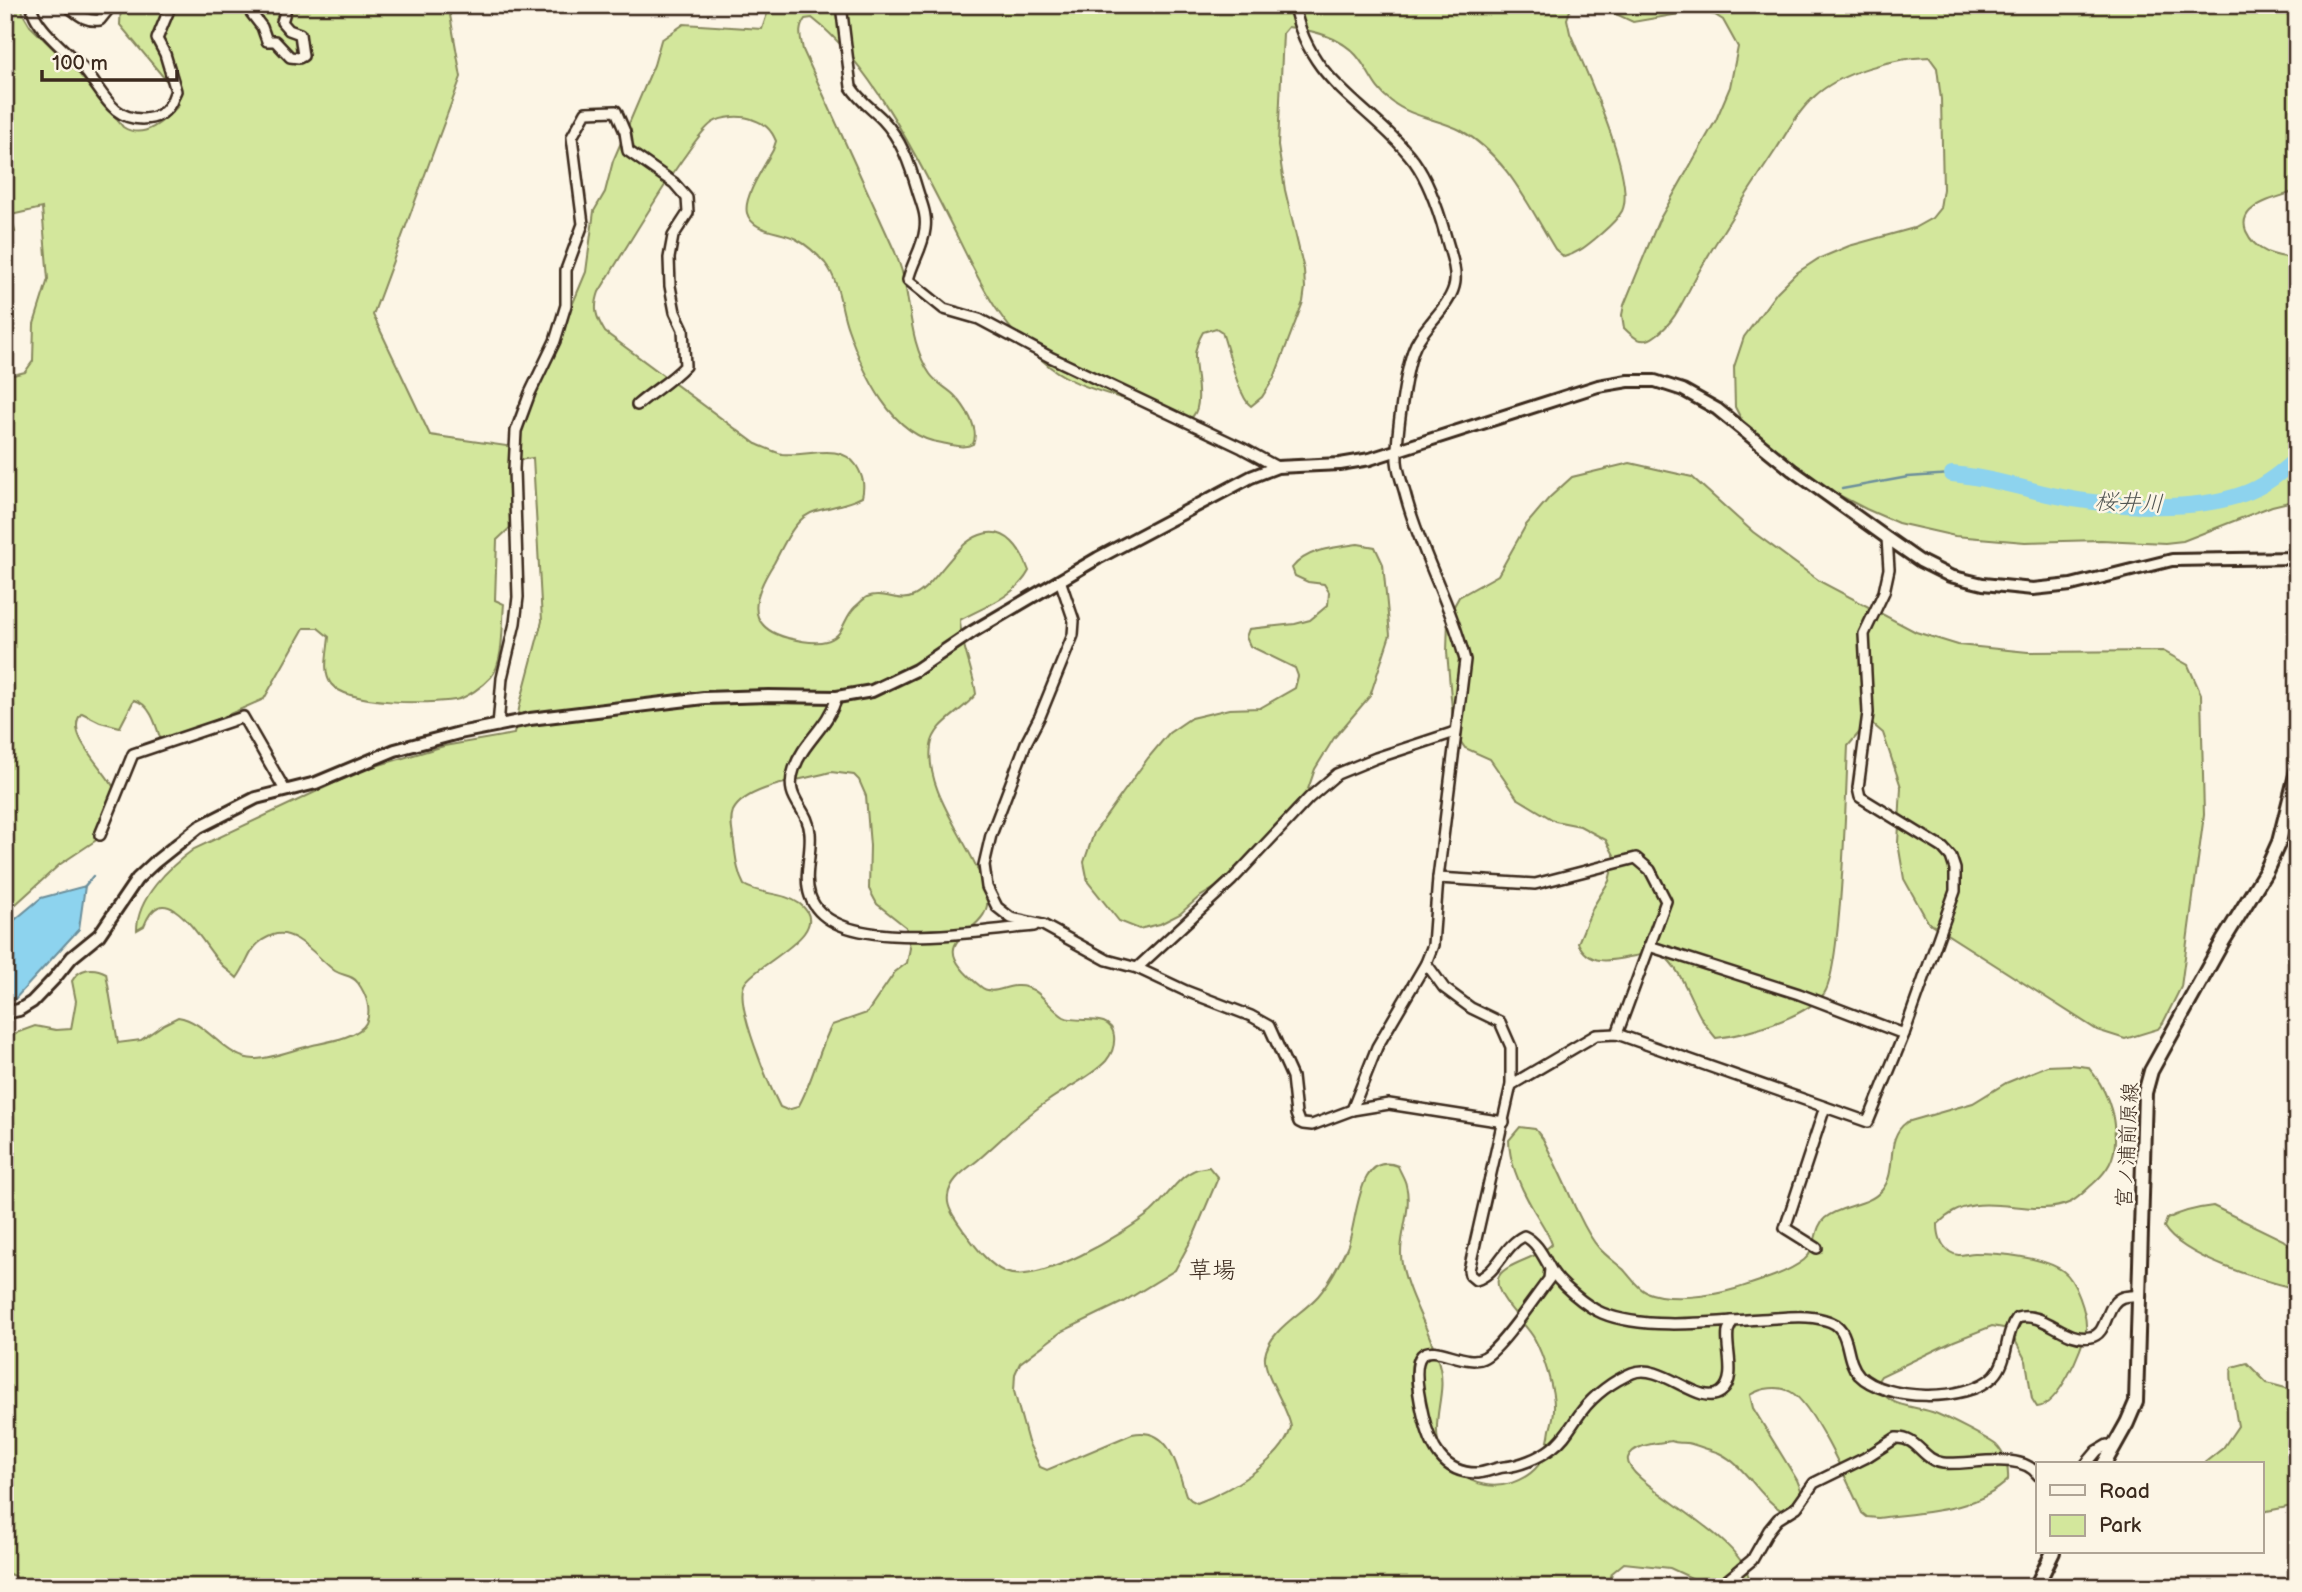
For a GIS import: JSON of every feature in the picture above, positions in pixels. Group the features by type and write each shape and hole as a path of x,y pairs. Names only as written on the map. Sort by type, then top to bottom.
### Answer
{"main road":[{"name":"宮ノ浦前原線","path":"2106,1462 2136,1402 2145,1093 2151,1071 2223,941 2266,871 2279,842 2297,771"},
{"path":"2036,1587 2052,1554"}],"street":[{"path":"32,5 32,13 40,26 92,78 116,109 135,119 161,115 176,91 165,54 157,39 172,5"},
{"path":"66,5 86,20 93,21 100,20 112,5"},
{"path":"245,5 262,27 267,41 275,41 290,57 300,58 303,56 300,34 289,30 282,22 287,5"},
{"path":"841,5 851,88 894,135 910,163 925,210 921,250 911,266 908,280 944,309 979,319 1015,340 1277,467"},
{"path":"1294,5 1303,38 1319,67 1370,115 1416,164 1431,193 1452,262 1455,285 1448,303 1419,337 1413,350 1407,372 1397,463 1414,526 1457,626 1465,660 1438,878 1433,945 1426,963 1377,1047 1352,1110"},
{"path":"498,726 502,678 518,597 514,469 516,431 530,393 555,341 566,306 566,270 583,224 572,137 586,112 616,111 625,132 628,151 674,183 687,198 688,213 673,236 669,258 670,286 683,329 685,366 637,405"},
{"path":"5,1013 19,1010 32,1002 72,957 99,935 137,879 183,838 257,798 316,783 395,750 530,719 704,698 837,697 873,691 916,670 972,632 1060,580 1223,490 1277,467 1340,464 1398,450 1598,386 1628,381 1655,381 1683,390 1717,409 1792,470 1920,561 1950,576 1983,584 2033,589 2071,585 2172,560 2297,558"},
{"path":"1511,1085 1596,1035 1617,1034 1868,1122 1943,930 1957,879 1951,858 1943,848 1863,800 1858,788 1868,713 1864,634 1884,592 1889,569 1887,538"},
{"path":"1060,580 1074,621 1073,635 991,835 984,866 987,887 997,907 1011,918 1043,926 1097,955 1137,968 1269,1026 1292,1077 1299,1122 1312,1125 1352,1110 1389,1104 1504,1122"},
{"path":"837,697 832,715 799,757 790,783 794,800 810,828 808,888 820,914 837,924 880,934 963,935 1043,926"},
{"path":"100,835 133,754 243,717 285,790"},
{"path":"1137,968 1240,871 1328,780 1349,768 1455,732"},
{"path":"1438,878 1535,884 1636,858 1650,870 1666,901 1617,1034"},
{"path":"1649,946 1799,994 1904,1034"},
{"path":"1426,963 1444,988 1471,1007 1500,1022 1511,1046 1511,1085 1469,1270 1476,1280 1490,1273 1507,1248 1524,1236 1532,1240 1550,1269 1582,1300 1593,1309 1613,1317 1681,1324 1809,1317 1830,1321 1843,1331 1855,1369 1870,1384 1894,1392 1953,1394 1975,1388 1997,1373 2003,1361 2008,1334 2018,1318 2037,1318 2075,1335 2090,1338 2100,1331 2112,1305 2121,1297 2140,1295"},
{"path":"1817,1248 1785,1228 1825,1107"},
{"path":"1550,1269 1549,1279 1495,1348 1483,1358 1469,1360 1434,1351 1423,1355 1418,1362 1416,1371 1426,1428 1436,1453 1448,1466 1466,1472 1486,1472 1511,1468 1539,1456 1561,1441 1581,1412 1604,1390 1641,1371 1660,1374 1709,1396 1717,1394 1725,1388 1728,1379 1728,1330 1732,1321"},
{"path":"1719,1587 1752,1560 1769,1530 1778,1519 1797,1507 1814,1483 1853,1465 1896,1438 1909,1439 1934,1461 2022,1463 2036,1472"},
{"path":"2089,1462 2097,1451 2107,1445 2115,1447"}],"green space":[{"path":"5,5 22,5 23,14 30,26 80,75 123,127 139,132 154,127 179,105 170,85 120,25 121,5 451,5 450,15 461,77 373,315 430,435 513,447 586,272 594,211 605,192 613,161 654,65 661,40 684,24 762,29 770,5 1572,5 1567,19 1570,33 1607,123 1622,174 1625,196 1622,211 1614,222 1585,247 1564,257 1555,249 1515,182 1476,140 1452,126 1407,111 1391,101 1380,91 1356,55 1341,43 1297,28 1288,27 1283,33 1278,146 1285,190 1304,270 1305,288 1303,302 1274,378 1262,397 1251,406 1238,384 1222,332 1216,328 1203,332 1198,343 1195,354 1198,403 1193,416 1183,422 1069,379 1033,352 1018,338 995,307 911,148 875,89 834,38 812,18 805,19 801,27 803,50 896,256 904,280 919,353 932,377 954,395 967,411 975,432 973,444 958,446 924,438 908,429 894,416 862,364 848,329 834,278 825,263 796,239 761,227 750,219 747,213 748,199 776,141 767,127 749,118 722,119 712,123 700,135 660,193 599,292 596,303 598,317 605,332 756,444 782,454 832,452 849,458 856,465 862,477 862,497 808,514 790,532 767,575 760,589 757,611 760,621 770,631 802,641 831,639 837,636 849,615 866,598 873,595 903,599 914,596 930,583 953,555 980,535 990,533 1006,537 1018,548 1029,571 1008,594 960,620 976,694 943,724 931,746 935,783 980,874 986,892 987,907 981,918 955,944 954,955 961,968 984,989 992,991 1015,986 1030,988 1064,1017 1107,1024 1112,1028 1114,1043 1110,1056 1100,1067 1029,1115 959,1175 949,1190 949,1205 963,1230 987,1259 1005,1272 1020,1274 1059,1265 1121,1233 1151,1212 1181,1179 1195,1170 1209,1167 1218,1178 1194,1235 1175,1270 1123,1302 1061,1332 1020,1363 1015,1374 1014,1391 1028,1442 1040,1467 1047,1470 1132,1434 1145,1433 1164,1442 1175,1461 1186,1495 1197,1503 1238,1483 1266,1463 1278,1451 1291,1427 1265,1363 1268,1347 1279,1330 1311,1303 1330,1280 1350,1239 1360,1193 1366,1179 1373,1169 1384,1164 1398,1166 1408,1195 1402,1264 1440,1368 1442,1384 1437,1431 1441,1450 1452,1467 1468,1479 1492,1486 1512,1483 1525,1477 1541,1461 1547,1446 1554,1409 1545,1363 1537,1345 1504,1299 1498,1283 1503,1271 1552,1244 1525,1193 1511,1157 1509,1140 1520,1127 1535,1129 1543,1139 1592,1238 1640,1288 1666,1297 1703,1296 1726,1292 1762,1280 1804,1260 1812,1250 1821,1222 1825,1218 1839,1210 1870,1200 1882,1190 1890,1173 1895,1137 1907,1122 1973,1103 2006,1083 2047,1066 2088,1067 2105,1092 2115,1130 2112,1158 2100,1177 2071,1202 2055,1207 1986,1204 1969,1206 1953,1212 1938,1224 1942,1243 1953,1254 1985,1253 2021,1257 2045,1262 2068,1275 2080,1298 2086,1329 2075,1362 2061,1387 2045,1404 2037,1407 2032,1399 2026,1361 2009,1329 1992,1326 1881,1376 1875,1385 1900,1405 1937,1414 1996,1445 2006,1461 2008,1480 1995,1491 1964,1505 1930,1512 1867,1517 1862,1513 1831,1448 1810,1413 1791,1392 1770,1388 1750,1395 1753,1408 1797,1480 1803,1495 1803,1509 1786,1513 1769,1500 1729,1459 1694,1445 1671,1441 1654,1444 1640,1447 1628,1458 1632,1469 1645,1482 1731,1549 1745,1568 1750,1587 1711,1587 1670,1568 1624,1563 1612,1573 1610,1580 1615,1587 23,1587 14,1576 5,1572 5,1037 35,1026 56,1030 71,1029 76,1001 72,981 78,973 91,969 106,973 118,1043 141,1040 178,1017 199,1026 235,1054 256,1059 357,1032 368,1018 366,997 358,983 353,978 335,971 299,940 282,934 265,939 254,948 237,978 222,965 184,917 173,909 162,906 153,911 144,926 137,930 142,906 165,874 194,849 362,770 444,746 514,734 542,621 533,458 511,461 514,524 497,540 495,600 504,604 502,642 495,671 484,684 465,697 455,700 409,702 354,696 340,691 328,679 326,661 329,637 318,628 304,628 264,699 162,744 156,725 140,702 134,700 120,727 100,722 82,713 77,721 82,741 115,790 115,806 107,833 59,865 5,914 5,377 25,372 33,361 34,324 48,279 42,208 11,215 15,232 5,234","holes":["831,772 854,775 866,796 870,846 869,889 877,904 906,927 910,948 907,963 895,972 867,1013 832,1025 798,1107 787,1110 780,1107 761,1064 744,1010 744,985 750,977 801,937 808,926 809,915 794,900 744,885 736,860 732,815 740,802 750,795 777,785"]},
{"path":"1597,5 2297,5 2297,191 2255,207 2246,216 2244,223 2250,238 2261,249 2274,255 2297,259 2297,500 2272,506 2183,541 2025,542 1955,536 1898,523 1798,474 1752,440 1735,407 1734,367 1744,337 1777,292 1795,274 1818,259 1849,246 1914,228 1932,218 1940,208 1943,189 1941,99 1937,68 1929,57 1884,63 1853,73 1815,96 1794,121 1736,211 1669,324 1650,339 1642,340 1624,328 1624,305 1658,222 1716,120 1730,87 1738,47 1723,20 1715,15 1696,11 1633,22"},
{"path":"1630,463 1692,477 1753,532 1821,582 1916,632 1958,645 2028,652 2163,651 2188,665 2201,694 2204,815 2181,987 2158,1029 2125,1039 2097,1030 1928,922 1904,879 1898,843 1901,787 1883,733 1869,721 1848,746 1842,878 1835,953 1823,995 1814,1003 1773,1024 1716,1038 1702,1019 1679,974 1663,956 1653,954 1606,960 1586,954 1578,943 1593,907 1609,881 1615,857 1606,840 1580,826 1555,821 1517,798 1490,759 1465,748 1454,732 1447,652 1448,617 1459,597 1498,575 1526,525 1572,477"},
{"path":"1358,544 1375,547 1383,564 1390,635 1370,696 1334,738 1315,769 1307,792 1260,855 1231,878 1198,898 1180,914 1160,924 1139,929 1119,921 1088,882 1084,862 1094,833 1169,733 1191,718 1229,709 1260,708 1295,688 1298,676 1295,668 1250,646 1246,637 1249,629 1310,620 1328,605 1329,592 1324,584 1308,582 1295,576 1292,568 1313,553"},
{"path":"2213,1206 2283,1240 2297,1251 2297,1289 2244,1274 2205,1258 2174,1238 2164,1227 2167,1219 2173,1216"},
{"path":"2247,1363 2267,1383 2297,1391 2297,1505 2264,1512 2264,1462 2206,1462 2223,1448 2238,1426 2232,1367"}],"water":[{"path":"85,886 79,929 14,1000 5,1000 5,928 41,898"}],"waterway":[{"name":"桜井川","path":"1952,474 2098,503 2174,506 2199,504 2243,494 2272,479 2297,458"},
{"path":"1842,489 1908,477 1952,474"},
{"path":"84,887 93,876"}],"district":[{"name":"草場","path":"1212,1270"}]}
